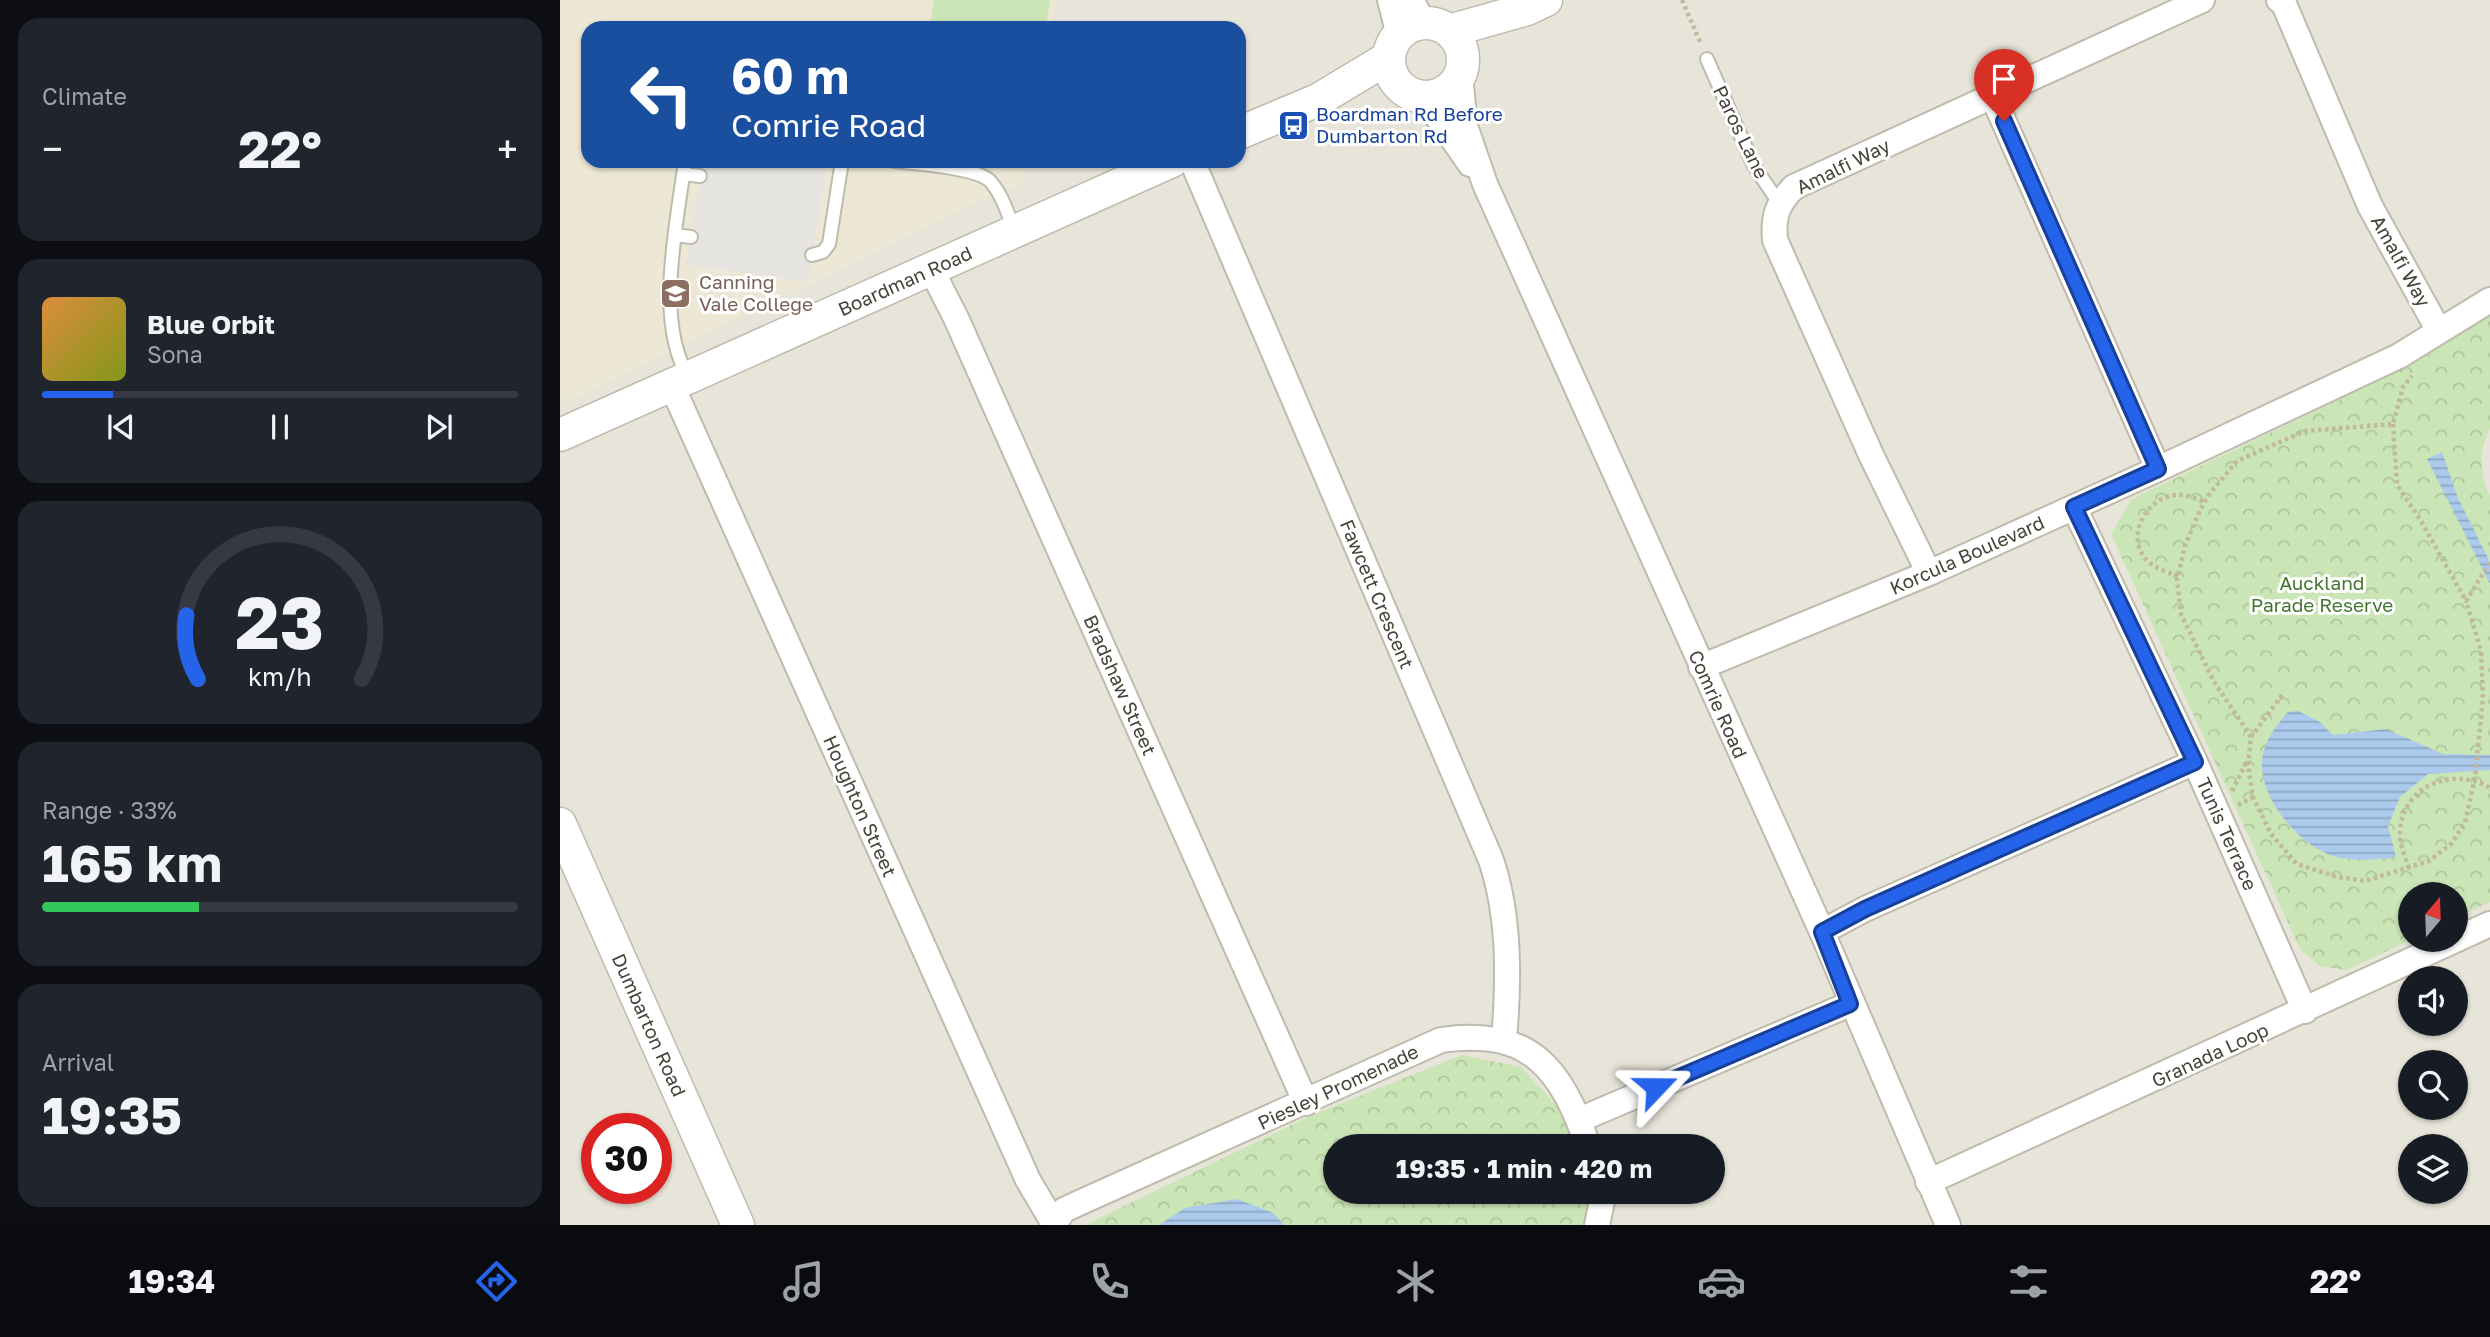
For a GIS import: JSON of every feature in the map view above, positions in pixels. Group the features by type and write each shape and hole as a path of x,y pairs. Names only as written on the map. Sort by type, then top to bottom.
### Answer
{"street":[{"path":"1390,0 1414,29 1457,39 1461,69"},
{"name":"Amalfi Way","path":"1929,573 1872,457 1775,240 1774,221 1779,203 1794,187 2202,0"},
{"name":"Amalfi Way","path":"2279,0 2284,4 2370,206 2439,331"},
{"path":"1246,130 1318,100 1414,29 1537,4"},
{"path":"1318,100 1445,92 1473,47 1537,4"},
{"path":"1412,92 1389,68 1414,29"},
{"name":"Comrie Road","path":"1461,69 1465,126 1485,184 1822,932 1850,1004 1948,1225"},
{"name":"Comrie Road","path":"1412,92 1485,184"},
{"path":"1993,97 2158,469"},
{"name":"Boardman Road","path":"560,435 1157,168"},
{"name":"Fawcett Crescent","path":"1195,168 1491,860 1496,876 1508,966 1504,1040"},
{"name":"Bradshaw Street","path":"931,269 957,318 1306,1103"},
{"name":"Korcula Boulevard","path":"1701,667 1929,573 2158,469 2399,356 2490,300"},
{"name":"Houghton Street","path":"681,382 1028,1180 1054,1224"},
{"name":"Tunis Terrace","path":"2074,507 2195,762 2305,1011"},
{"path":"1822,932 1865,909 2195,762"},
{"name":"Dumbarton Road","path":"560,824 738,1225"},
{"name":"Granada Loop","path":"1928,1182 2490,925"},
{"path":"1579,1120 1850,1004"},
{"name":"Piesley Promenade","path":"1054,1224 1064,1210 1441,1040 1469,1036 1504,1040 1523,1046 1553,1073 1584,1134"},
{"path":"1597,1225 1601,1204"}],"lane":[{"name":"Paros Lane","path":"1707,59 1754,166 1779,203"},
{"path":"681,382 682,367 668,293 684,168"},
{"path":"686,168 701,176"},
{"path":"812,255 823,252 829,244 830,195 840,168"},
{"path":"941,168 968,172 988,179 998,192 1015,232"},
{"path":"675,235 691,237"}],"path":[{"path":"1682,0 1707,59"},
{"path":"2282,695 2250,737 2249,757 2253,797 2271,834 2297,864 2337,877 2365,881 2429,861 2451,844 2465,823 2475,780 2483,698 2481,651 2466,601 2421,521 2397,485 2393,424 2403,387 2416,370"},
{"path":"2250,737 2213,680 2181,614 2178,576 2185,546 2204,502 2237,461 2305,431 2393,424"},
{"path":"2178,576 2146,560 2140,550 2139,535 2143,515 2151,505 2177,494 2204,502"},
{"path":"2466,601 2490,562"},
{"path":"2229,794 2249,757"},
{"path":"2409,868 2400,832 2404,815 2414,798 2426,787 2458,777 2475,780 2490,788"},
{"path":"2235,807 2253,797"}],"shaded area":[{"path":"560,0 2490,0 2490,1225 560,1225"},
{"name":"Canning Vale College","path":"560,0 1056,0 1052,21 581,21 581,168 1026,168 1023,181 560,404"},
{"path":"702,168 826,168 808,282 686,264"}],"green space":[{"path":"934,0 1050,0 1047,21 931,21"},
{"name":"Auckland Parade Reserve","path":"2490,316 2490,429 2483,446 2481,462 2490,496 2490,902 2468,912 2468,882 2398,882 2398,946 2346,970 2320,966 2300,949 2111,534 2132,499 2391,375"},
{"path":"1462,1055 1521,1067 1582,1134 1323,1134 1323,1204 1599,1204 1596,1225 1085,1225 1310,1116"}],"water":[{"path":"2442,452 2458,498 2490,562 2490,584 2427,459"},
{"path":"2298,711 2320,722 2333,735 2386,729 2443,754 2490,755 2490,770 2428,774 2400,797 2388,826 2396,857 2368,860 2341,858 2311,845 2297,833 2273,803 2266,787 2262,770 2267,742 2288,712"},
{"path":"1237,1199 1273,1213 1284,1225 1159,1225 1185,1208"}],"place":[{"name":"Boardman Rd Before Dumbarton Rd","path":"1293,125"},
{"name":"Canning Vale College","path":"676,293"}],"route":[{"path":"1656,1087 1850,1004 1822,932 1865,909 2195,762 2074,507 2158,469 2004,121"}]}
